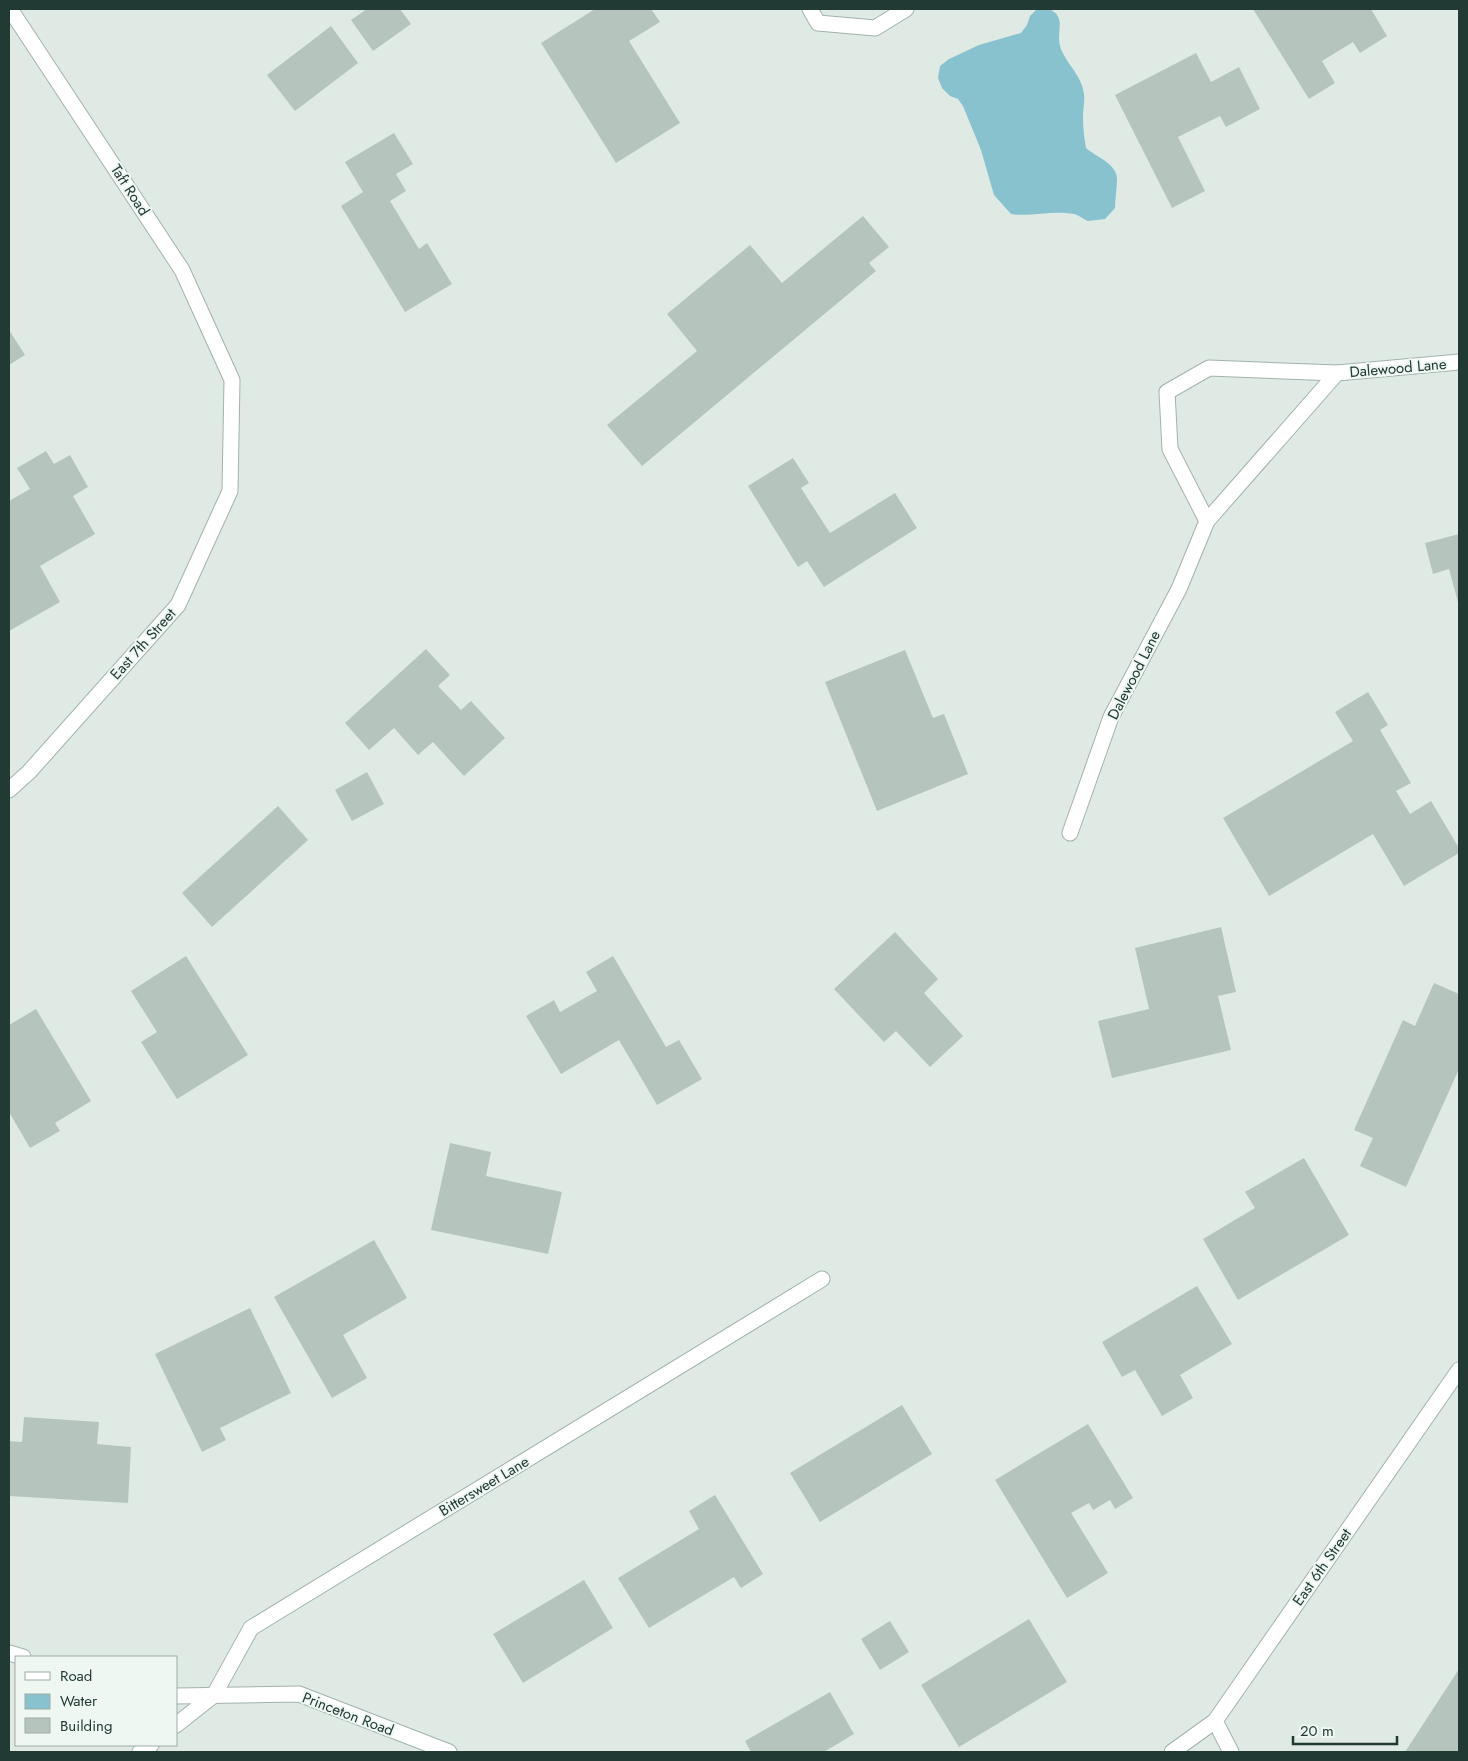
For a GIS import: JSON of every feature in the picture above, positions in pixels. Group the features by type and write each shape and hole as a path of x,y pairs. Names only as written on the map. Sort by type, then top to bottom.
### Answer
{"street":[{"name":"Taft Road","path":"10,9 182,270 232,380"},
{"path":"810,9 818,23 875,28 906,9"},
{"name":"Dalewood Lane","path":"1207,521 1170,449 1167,392 1209,368 1337,373 1459,362"},
{"name":"Dalewood Lane","path":"1070,833 1111,717 1178,589 1207,521 1337,373"},
{"name":"East 7th Street","path":"9,790 29,772 178,605 230,492 232,380"},
{"name":"Bittersweet Lane","path":"178,1723 214,1695 252,1628 822,1279"},
{"name":"East 6th Street","path":"1172,1752 1216,1721 1459,1370"},
{"name":"Princeton Road","path":"178,1696 299,1694 448,1752"},
{"path":"1216,1721 1231,1752"}],"water":[{"path":"1049,9 1058,16 1060,25 1059,40 1062,52 1083,87 1083,125 1086,148 1106,161 1116,174 1115,208 1105,219 1088,221 1076,215 1066,213 1011,214 994,195 981,150 963,106 958,99 950,96 942,88 938,78 940,66 949,59 979,45 1021,33 1027,25 1030,16 1036,10"}],"building":[{"path":"367,9 400,9 411,24 373,51 351,20"},
{"path":"595,9 651,9 660,22 629,41 680,123 616,163 541,43"},
{"path":"1253,9 1371,9 1387,36 1360,53 1353,42 1322,61 1335,83 1309,99"},
{"path":"331,26 358,63 295,111 267,75"},
{"path":"1196,53 1211,82 1239,67 1260,109 1226,127 1220,116 1178,137 1205,191 1172,208 1115,95"},
{"path":"394,133 413,164 396,174 406,191 390,201 419,249 427,243 452,284 405,312 341,206 363,192 345,162"},
{"path":"863,216 889,247 869,263 876,271 642,466 607,425 697,351 667,314 750,245 782,283"},
{"path":"9,330 25,355 9,365"},
{"path":"46,451 54,464 70,455 88,487 73,496 95,534 40,566 60,602 9,631 9,501 30,489 17,468"},
{"path":"793,458 809,483 801,488 830,533 895,493 917,528 824,587 807,561 798,567 748,486"},
{"path":"1459,534 1459,606 1449,569 1433,574 1425,543"},
{"path":"426,649 450,675 438,686 461,710 471,701 505,738 464,776 433,742 418,755 394,728 369,750 345,723"},
{"path":"905,650 933,718 944,714 968,774 877,811 825,682"},
{"path":"1368,692 1388,725 1380,730 1411,783 1396,791 1410,814 1431,801 1459,848 1459,853 1404,886 1373,834 1269,896 1223,818 1353,741 1335,712"},
{"path":"367,772 384,804 352,821 335,790"},
{"path":"278,806 308,840 212,927 182,893"},
{"path":"1221,927 1236,992 1218,996 1231,1050 1112,1078 1098,1021 1149,1009 1135,948"},
{"path":"895,932 938,979 924,993 963,1036 930,1067 896,1031 884,1042 834,989"},
{"path":"186,956 248,1055 177,1099 141,1042 157,1032 131,991"},
{"path":"613,956 666,1047 679,1040 702,1079 657,1105 619,1040 561,1074 526,1016 554,1000 560,1012 597,991 586,972"},
{"path":"1434,983 1459,994 1459,1069 1406,1187 1360,1166 1373,1138 1354,1130 1403,1020 1415,1026"},
{"path":"36,1009 91,1101 55,1123 60,1131 30,1148 9,1112 9,1025"},
{"path":"450,1143 491,1152 486,1176 562,1192 548,1254 431,1230"},
{"path":"1304,1158 1349,1235 1238,1300 1203,1239 1255,1208 1245,1192"},
{"path":"374,1240 407,1298 343,1335 367,1378 332,1398 274,1297"},
{"path":"1197,1286 1232,1344 1180,1375 1193,1398 1162,1416 1135,1370 1122,1377 1102,1342"},
{"path":"250,1308 291,1393 220,1428 226,1440 202,1452 155,1354"},
{"path":"902,1405 932,1454 820,1522 790,1473"},
{"path":"24,1417 99,1422 97,1444 131,1447 128,1503 9,1496 9,1441 22,1442"},
{"path":"1088,1424 1133,1498 1115,1509 1110,1500 1093,1510 1089,1503 1071,1513 1108,1573 1067,1598 995,1480"},
{"path":"715,1495 763,1574 741,1588 734,1577 649,1628 618,1578 699,1529 689,1511"},
{"path":"584,1580 613,1628 523,1683 493,1634"},
{"path":"1029,1619 1067,1682 959,1747 921,1685"},
{"path":"890,1621 909,1652 880,1670 861,1639"},
{"path":"1459,1669 1459,1752 1405,1752"},
{"path":"830,1692 854,1734 824,1752 751,1752 745,1741"}]}
